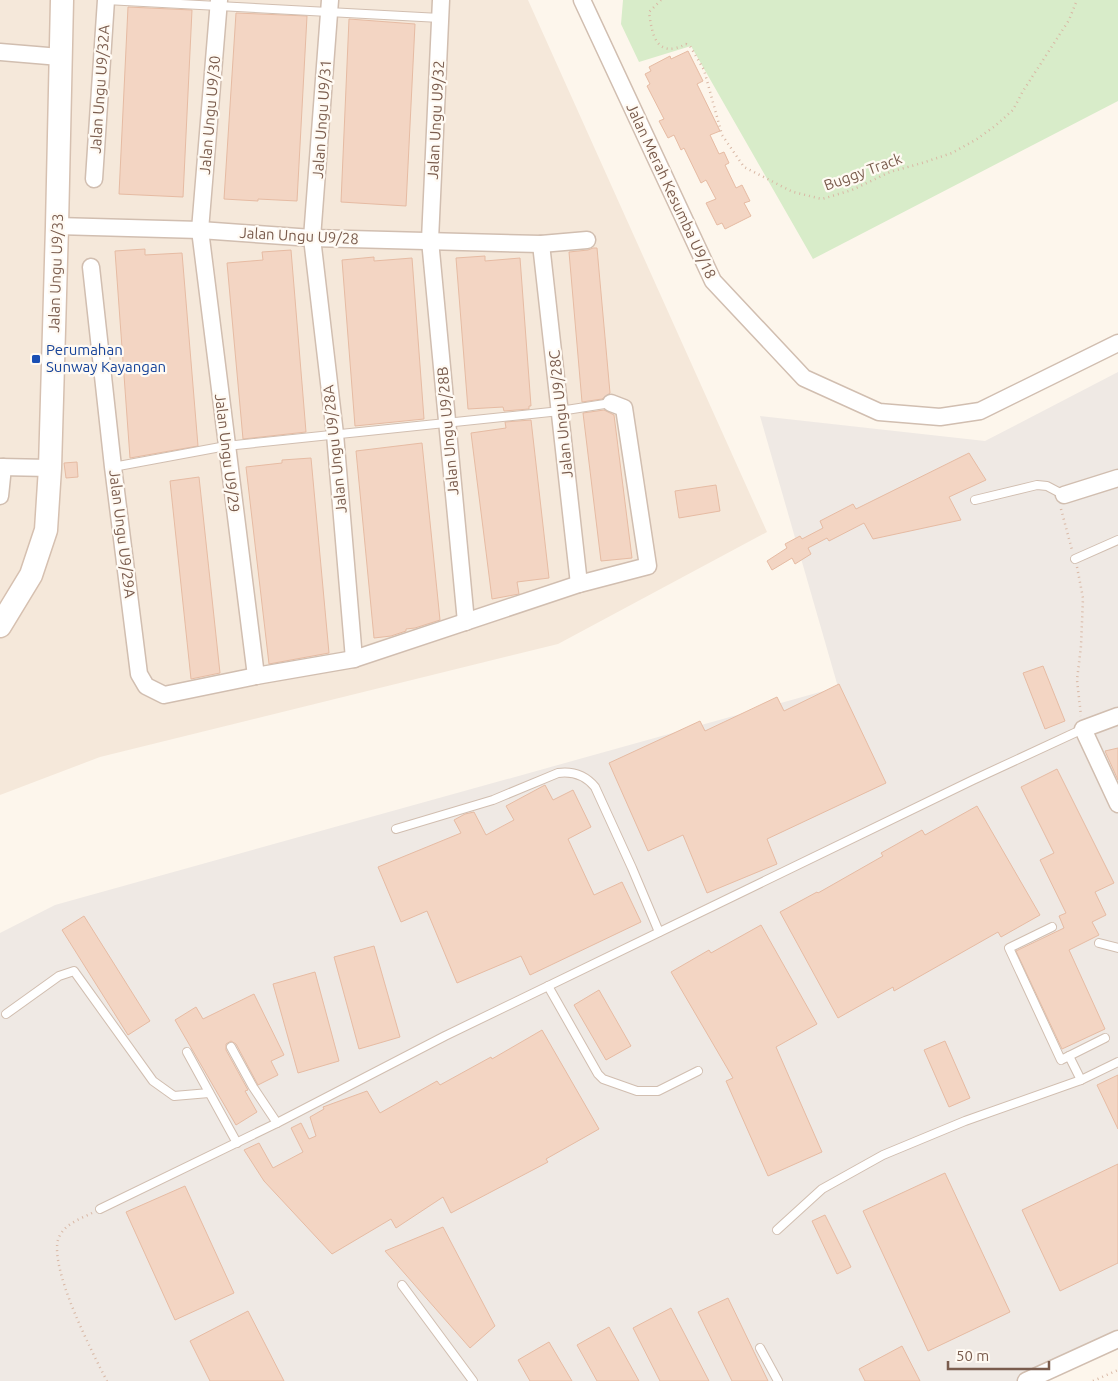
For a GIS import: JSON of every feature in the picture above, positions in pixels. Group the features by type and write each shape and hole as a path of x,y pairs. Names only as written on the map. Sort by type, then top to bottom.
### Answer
{"street":[{"name":"Jalan Ungu U9/33","path":"0,626 30,575 46,530 50,468 62,0"},
{"name":"Jalan Ungu U9/32A","path":"94,179 106,0"},
{"name":"Jalan Ungu U9/32","path":"430,240 441,0"},
{"name":"Jalan Merah Kesumba U9/18","path":"582,0 713,281 804,378 879,412 940,417 980,411 1118,343"},
{"name":"Jalan Ungu U9/30","path":"200,230 219,4"},
{"name":"Jalan Ungu U9/31","path":"312,238 330,6"},
{"path":"0,52 60,57"},
{"name":"Jalan Ungu U9/28","path":"57,226 200,230 312,238 541,244 587,240"},
{"name":"Jalan Ungu U9/29","path":"200,230 256,676"},
{"name":"Jalan Ungu U9/28A","path":"312,238 335,434 354,659"},
{"name":"Jalan Ungu U9/28B","path":"430,240 466,622"},
{"name":"Jalan Ungu U9/28C","path":"541,244 579,584"},
{"name":"Jalan Ungu U9/29A","path":"91,267 113,467 139,674 146,686 164,695 256,676 354,659 579,584 648,566 624,408 611,403"},
{"path":"0,496 2,467 50,468"},
{"path":"1064,495 1118,478"},
{"path":"1118,716 1082,729 1118,804"},
{"path":"1026,1381 1118,1339"}],"lane":[{"path":"106,0 330,6 440,18"},
{"path":"113,467 226,446 560,411 611,403"},
{"path":"975,500 1038,485 1047,486 1064,495"},
{"path":"1075,559 1118,540"},
{"path":"100,1210 277,1123 445,1036 964,784 1082,729"},
{"path":"396,828 493,800 558,773 565,772 585,777 594,786 659,932"},
{"path":"1052,927 1009,948 1061,1060 1106,1038"},
{"path":"1099,943 1118,948"},
{"path":"6,1014 59,976 74,971 153,1081 174,1096 209,1093"},
{"path":"548,986 598,1074 603,1079 637,1091 658,1091 698,1072"},
{"path":"231,1047 253,1087 277,1123"},
{"path":"187,1052 237,1143"},
{"path":"1069,1056 1081,1080"},
{"path":"777,1230 822,1190 883,1155 965,1121 1081,1080 1118,1062"},
{"path":"402,1285 473,1381"},
{"path":"760,1348 778,1381"}],"path":[{"name":"Buggy Track","path":"661,0 648,12 651,31 658,44 668,50 676,49 686,44 690,46 704,70 722,135 744,166 793,192 822,199 852,190 890,172 922,164 952,153 995,126 1013,110 1023,91 1069,20 1077,0"},
{"path":"1064,495 1059,502 1075,559 1083,598 1081,646 1077,680 1082,729"},
{"path":"100,1210 69,1224 58,1238 57,1246 60,1267 76,1320 107,1381"},
{"path":"1092,1381 1118,1370"}],"shaded area":[{"path":"0,0 528,0 767,532 558,644 100,757 0,795"},
{"path":"1118,372 1118,1349 1044,1381 0,1381 0,933 55,905 838,687 760,416 985,441"}],"green space":[{"path":"623,0 1118,0 1118,101 813,259 691,46 639,62 621,24"}],"building":[{"path":"128,7 192,10 183,197 119,194"},
{"path":"236,13 307,16 297,201 224,199"},
{"path":"349,19 415,24 406,206 341,202"},
{"path":"688,51 703,81 697,84 720,131 710,135 719,154 724,152 729,163 725,165 736,188 742,185 750,201 744,203 751,216 725,229 722,223 717,225 706,203 716,199 706,180 701,183 684,148 681,150 674,135 668,138 659,121 664,119 647,86 650,84 645,74 651,71 649,67 670,56 671,59"},
{"path":"597,248 610,393 602,399 582,402 569,252"},
{"path":"145,249 145,255 182,253 198,446 130,458 115,251"},
{"path":"291,250 306,432 243,439 227,263 263,260 262,252"},
{"path":"485,256 485,261 520,258 531,406 529,406 529,409 504,411 503,407 468,409 456,258"},
{"path":"374,257 374,261 412,258 424,419 355,426 342,260"},
{"path":"604,410 614,415 632,558 601,561 583,413"},
{"path":"531,420 549,578 517,582 519,594 492,599 471,433 506,428 505,422"},
{"path":"422,443 440,620 406,629 406,631 391,636 374,638 356,451"},
{"path":"969,453 986,480 949,497 961,520 873,539 864,523 829,541 827,538 808,548 811,554 795,564 792,558 772,570 767,561 787,548 785,544 800,536 802,539 823,528 820,521 853,504 856,509"},
{"path":"311,458 329,653 269,664 246,467 282,463 282,460"},
{"path":"77,462 78,477 66,478 64,463"},
{"path":"199,477 220,673 191,679 170,481"},
{"path":"716,485 720,511 679,518 675,491"},
{"path":"1043,666 1065,721 1045,729 1023,673"},
{"path":"839,684 886,783 767,839 777,864 707,893 683,835 648,851 609,763 700,721 705,731 777,697 784,711"},
{"path":"1118,748 1118,780 1105,751"},
{"path":"1057,769 1114,883 1095,892 1106,915 1092,922 1099,935 1069,950 1105,1029 1062,1049 1016,951 1064,928 1059,916 1066,913 1040,860 1054,853 1021,787"},
{"path":"545,785 553,800 573,790 591,827 568,839 594,895 622,882 641,922 530,975 521,956 457,983 427,911 401,922 378,867 461,833 454,820 465,814 474,812 486,835 514,820 506,806"},
{"path":"977,806 1040,915 1001,937 998,932 894,991 893,987 838,1018 780,912 883,856 881,853 922,830 925,835"},
{"path":"84,916 150,1021 128,1035 62,930"},
{"path":"761,925 817,1024 776,1047 822,1152 768,1176 726,1081 733,1078 671,972 709,950 711,953"},
{"path":"374,946 400,1037 359,1049 334,957"},
{"path":"315,972 339,1061 298,1073 273,984"},
{"path":"599,990 631,1046 606,1060 574,1005"},
{"path":"254,994 284,1055 271,1061 278,1075 258,1085 236,1044 231,1041 226,1044 226,1050 248,1090 245,1091 257,1112 236,1125 175,1020 196,1007 203,1019"},
{"path":"542,1030 599,1129 546,1159 548,1162 451,1213 443,1197 396,1228 391,1219 332,1254 264,1181 244,1150 259,1143 273,1168 303,1152 291,1128 301,1123 309,1139 316,1136 310,1117 324,1109 323,1107 367,1091 380,1113 437,1081 440,1085 491,1057 492,1059"},
{"path":"945,1041 970,1098 949,1107 924,1050"},
{"path":"1118,1075 1118,1129 1097,1085"},
{"path":"1118,1164 1118,1263 1060,1291 1022,1210"},
{"path":"945,1173 1010,1312 928,1351 863,1211"},
{"path":"185,1186 234,1293 175,1320 126,1212"},
{"path":"825,1215 851,1267 837,1274 812,1221"},
{"path":"443,1227 495,1326 470,1348 385,1251"},
{"path":"728,1298 768,1381 732,1381 698,1312"},
{"path":"671,1308 709,1381 660,1381 633,1328"},
{"path":"248,1311 284,1381 210,1381 190,1341"},
{"path":"609,1327 639,1381 597,1381 577,1345"},
{"path":"549,1342 572,1381 530,1381 518,1360"},
{"path":"902,1346 920,1381 865,1381 859,1369"}],"place":[{"name":"Perumahan Sunway Kayangan","path":"36,359"}]}
